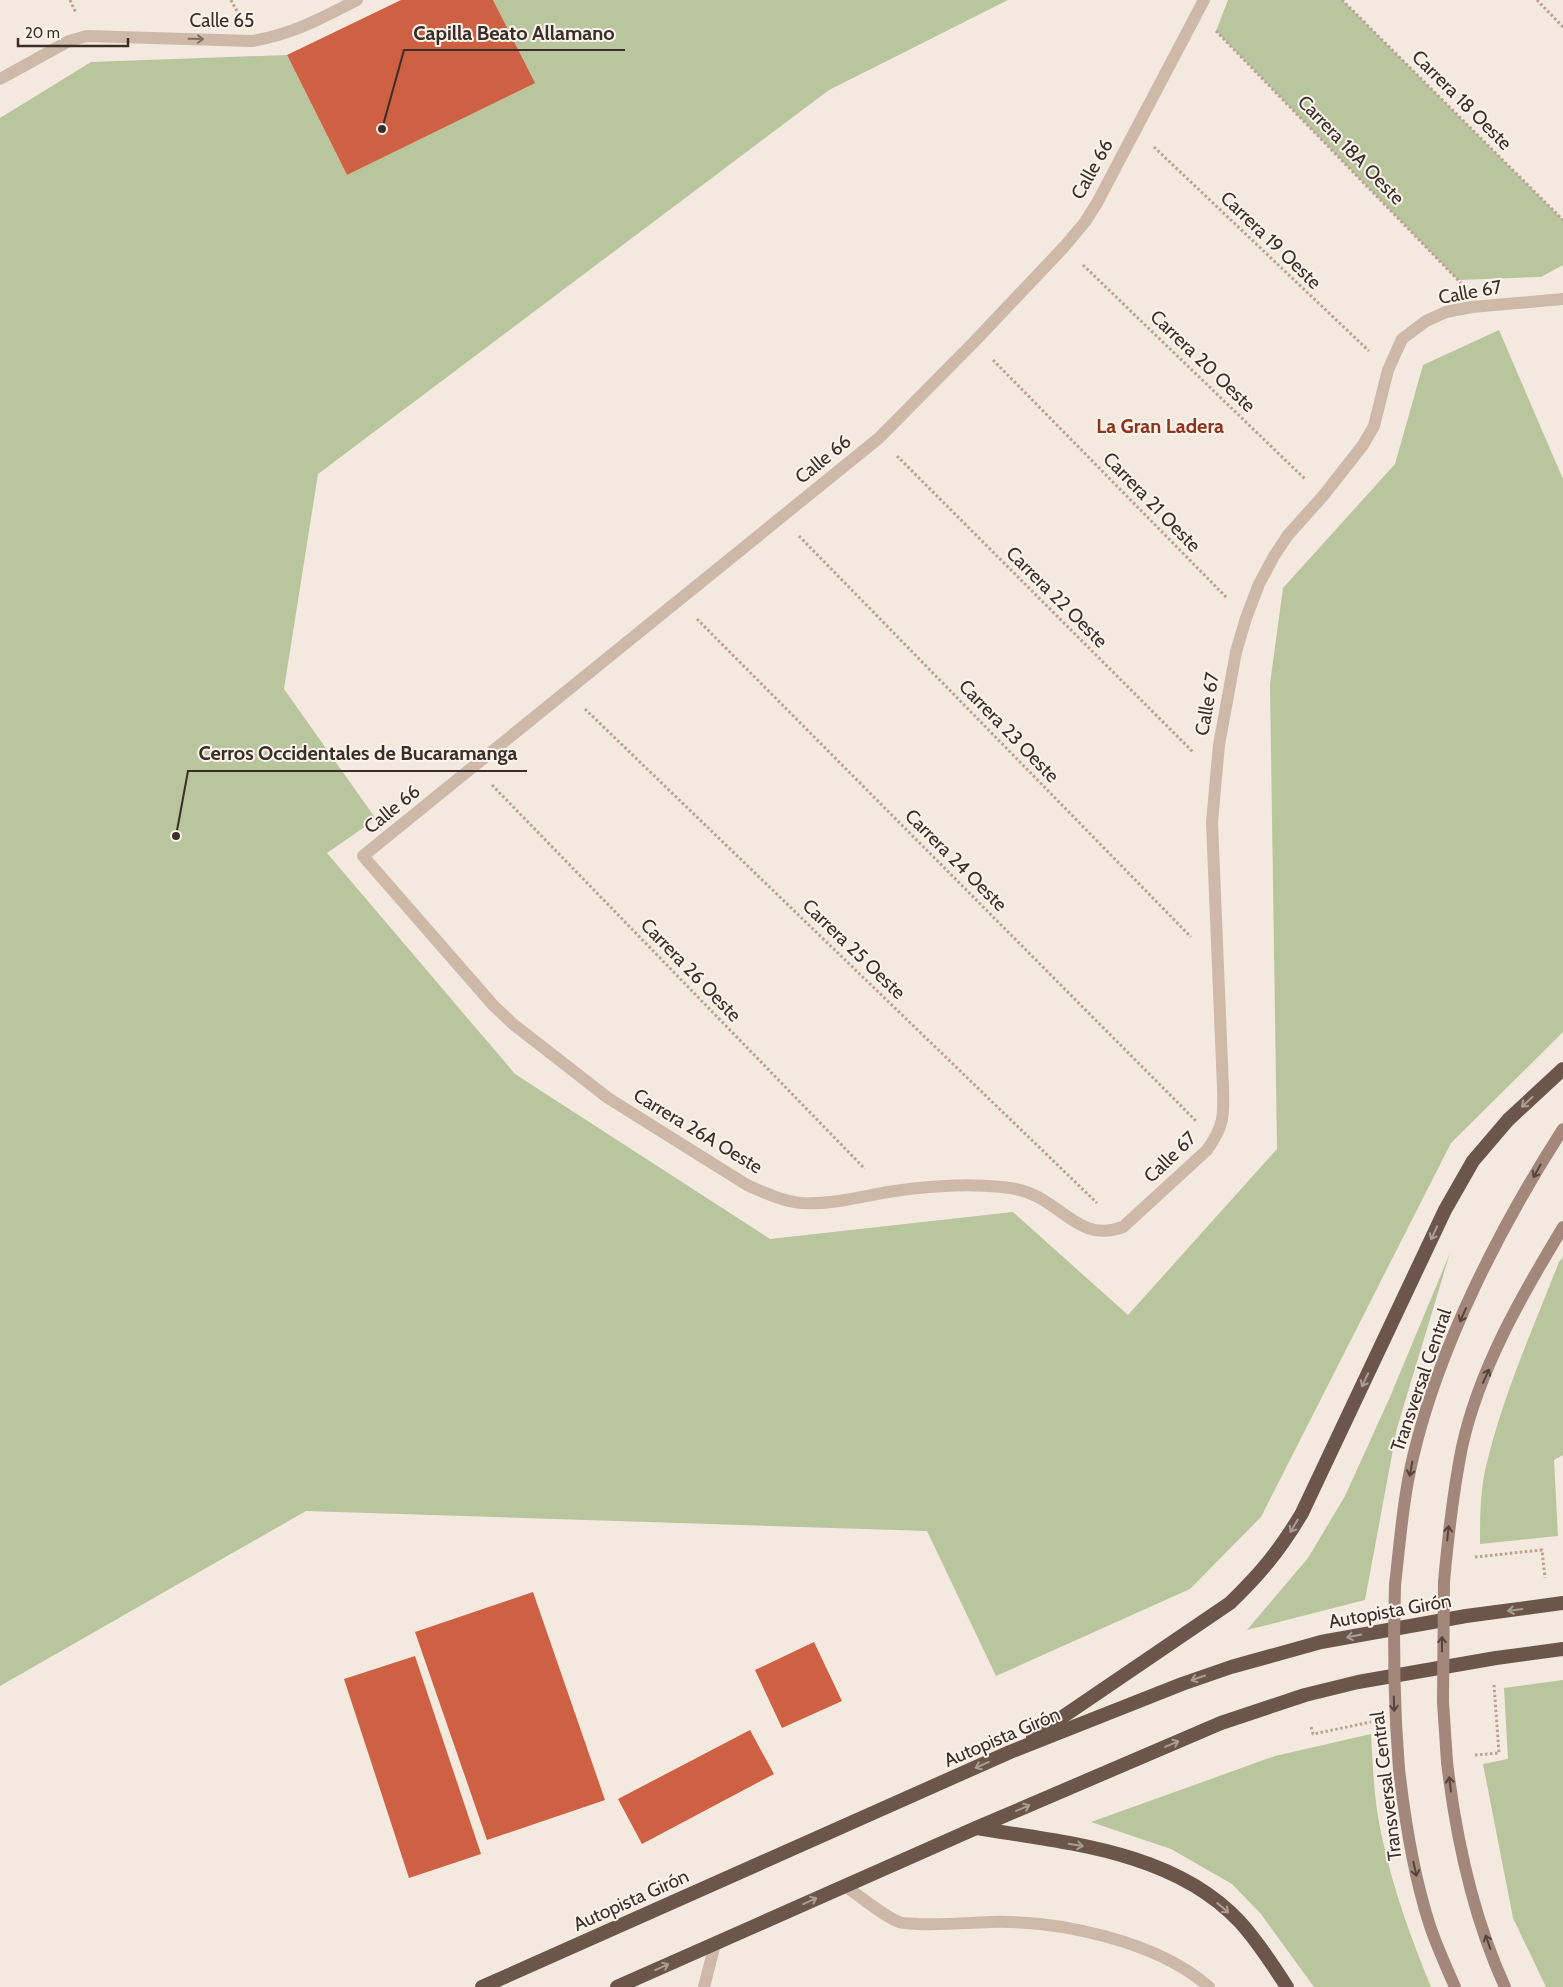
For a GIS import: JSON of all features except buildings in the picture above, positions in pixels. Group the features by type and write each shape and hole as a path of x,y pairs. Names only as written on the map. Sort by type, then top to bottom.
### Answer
{"highway":[{"path":"1010,1752 1230,1603 1258,1576 1283,1544 1302,1513 1445,1210 1473,1161 1508,1120 1563,1069"},
{"name":"Autopista Girón","path":"482,1987 1010,1752 1182,1684 1278,1653 1369,1633 1466,1616 1563,1603"},
{"path":"617,1987 976,1828 1221,1723 1305,1694 1358,1682 1563,1649"},
{"path":"976,1828 1091,1848 1157,1868 1204,1891 1240,1922 1288,1987"}],"main road":[{"name":"Transversal Central","path":"1455,1987 1429,1923 1405,1825 1395,1717 1393,1651 1395,1585 1403,1509 1413,1457 1428,1406 1452,1340 1480,1277 1507,1224 1563,1129"},
{"path":"1505,1987 1487,1940 1470,1883 1454,1813 1447,1762 1443,1702 1444,1582 1450,1513 1461,1455 1478,1394 1502,1338 1539,1267 1563,1228"}],"street":[{"name":"Calle 65","path":"0,79 69,41 87,36 252,40 277,36 304,27 357,0"},
{"name":"Calle 66","path":"363,856 879,438 975,341 1064,247 1085,222 1097,203 1204,0"},
{"name":"Calle 67","path":"1123,1227 1207,1150 1222,1124 1224,1107 1212,822 1219,745 1236,652 1259,584 1288,535 1323,496 1363,445 1374,426 1388,370 1402,339 1426,321 1446,312 1484,306 1563,299"},
{"name":"Carrera 26A Oeste","path":"363,856 493,1005 513,1024 608,1098 747,1185 772,1196 801,1202 824,1202 936,1185 1001,1187 1021,1190 1038,1197 1089,1230 1112,1231 1123,1227"},
{"path":"845,1886 900,1923 941,1925 992,1922 1052,1924 1099,1935 1150,1951 1197,1976 1209,1987"},
{"path":"704,1987 715,1944"}],"path":[{"name":"Carrera 18 Oeste","path":"1342,0 1563,220"},
{"path":"1537,0 1563,27"},
{"name":"Carrera 18A Oeste","path":"1198,13 1484,306"},
{"name":"Carrera 19 Oeste","path":"1136,130 1388,370"},
{"name":"Carrera 20 Oeste","path":"1064,247 1323,496"},
{"name":"Carrera 21 Oeste","path":"975,341 1246,618"},
{"name":"Carrera 22 Oeste","path":"879,438 1216,776"},
{"name":"Carrera 23 Oeste","path":"781,518 1218,965"},
{"name":"Carrera 24 Oeste","path":"678,600 1214,1140"},
{"name":"Carrera 25 Oeste","path":"567,691 1123,1227"},
{"name":"Carrera 26 Oeste","path":"474,766 888,1192"},
{"path":"1475,1556 1542,1550 1545,1578"},
{"path":"1475,1755 1499,1753 1494,1680"},
{"path":"1311,1727 1313,1734 1395,1717"}],"green space":[{"path":"493,0 1008,0 829,90 318,474 284,689 376,819 327,853 515,1074 770,1239 1013,1212 1128,1315 1277,1149 1270,684 1283,588 1395,464 1423,365 1499,330 1563,479 1563,1032 1451,1143 1261,1517 1190,1589 996,1676 927,1531 306,1511 0,1686 0,118 91,62 287,55 347,175 534,83"},
{"path":"1228,0 1342,0 1563,220 1563,265 1541,277 1458,280 1216,31"},
{"path":"1450,1253 1397,1428 1365,1600 1247,1630 1308,1558 1345,1496 1390,1397"},
{"path":"1563,1257 1563,1455 1554,1460 1558,1536 1480,1544 1482,1489 1492,1444 1508,1391 1559,1262"},
{"path":"1563,1680 1563,1987 1546,1987 1513,1918 1483,1764 1508,1759 1504,1688"},
{"path":"1371,1734 1379,1824 1386,1856 1403,1913 1431,1987 1314,1987 1261,1914 1232,1884 1171,1849 1091,1822 1275,1756"}],"place":[{"name":"Capilla Beato Allamano","path":"382,129"},
{"name":"Cerros Occidentales de Bucaramanga","path":"176,836"}],"district":[{"name":"La Gran Ladera","path":"1160,426"}]}
